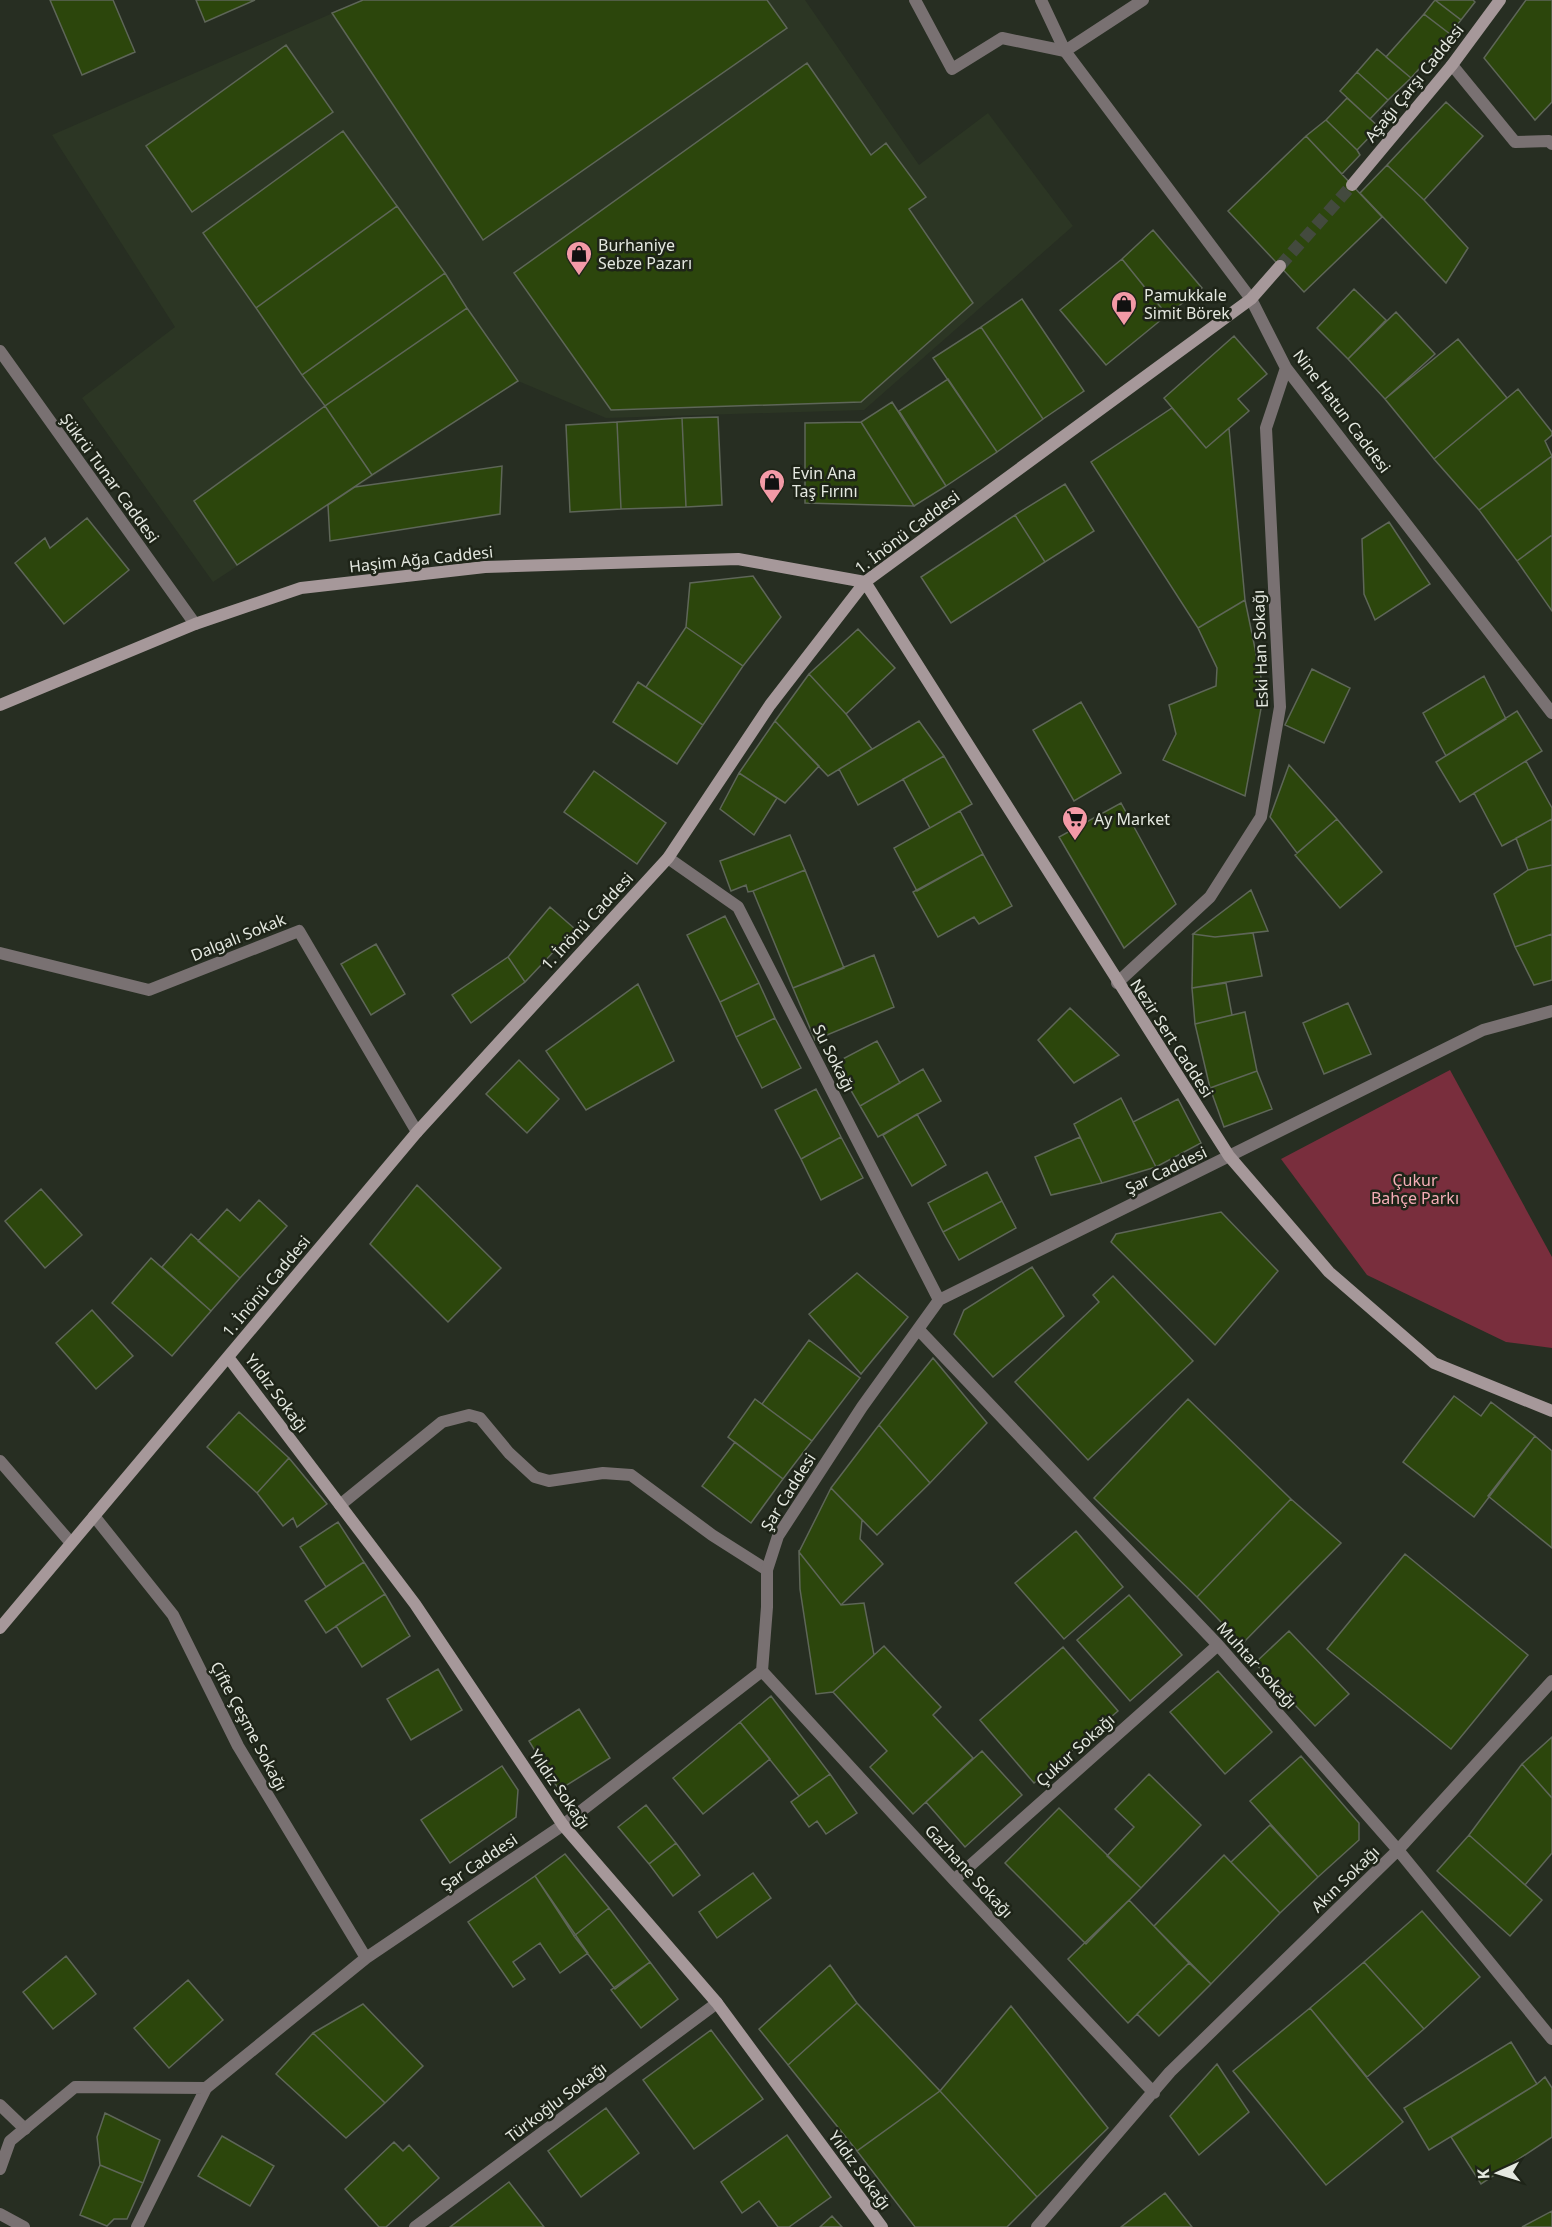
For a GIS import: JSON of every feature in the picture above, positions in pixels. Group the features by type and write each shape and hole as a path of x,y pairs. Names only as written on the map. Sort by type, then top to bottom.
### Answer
{"street":[{"path":"915,0 952,69 1002,38 1065,51 1143,0"},
{"name":"Nine Hatun Caddesi","path":"1041,0 1065,51 1251,299 1286,368 1552,713"},
{"name":"Aşağı Çarşı Caddesi","path":"1352,185 1452,65 1500,0"},
{"path":"1452,65 1515,142 1551,141"},
{"path":"1251,299 1280,266"},
{"name":"1. İnönü Caddesi","path":"0,1628 417,1132 668,858 770,705 865,582 1251,299"},
{"name":"Şükrü Tunar Caddesi","path":"0,351 195,624"},
{"name":"Eski Han Sokağı","path":"1117,983 1210,897 1261,817 1280,707 1266,428 1286,368"},
{"name":"Haşim Ağa Caddesi","path":"0,705 195,624 301,588 486,567 738,559 865,582"},
{"name":"Nezir Sert Caddesi","path":"865,582 1117,983 1229,1156 1329,1272 1434,1363 1552,1411"},
{"name":"Su Sokağı","path":"668,858 738,907 939,1300"},
{"name":"Dalgalı Sokak","path":"0,952 149,990 299,931 417,1132"},
{"name":"Şar Caddesi","path":"137,2227 206,2088 366,1958 563,1825 762,1671 767,1607 767,1570 778,1536 862,1407 939,1300 1483,1030 1552,1011"},
{"name":"Muhtar Sokağı","path":"918,1329 1218,1645 1398,1850 1552,2039"},
{"name":"Yıldız Sokağı","path":"228,1357 415,1604 563,1825 717,2003 882,2227"},
{"path":"340,1505 442,1422 469,1415 480,1418 509,1453 535,1477 549,1481 603,1473 631,1475 712,1535 767,1570"},
{"path":"0,1461 71,1544"},
{"name":"Çifte Çeşme Sokağı","path":"94,1516 173,1615 238,1746 366,1958"},
{"name":"Çukur Sokağı","path":"954,1880 1218,1645"},
{"name":"Gazhane Sokağı","path":"762,1671 1154,2093"},
{"name":"Akın Sokağı","path":"1037,2227 1170,2072 1398,1850 1552,1681"},
{"name":"Türkoğlu Sokağı","path":"415,2227 717,2003"},
{"path":"0,2169 10,2141 75,2087 206,2088"},
{"path":"0,2105 24,2129"},
{"path":"0,2214 24,2227"}],"shaded area":[{"name":"Burhaniye Sebze Pazarı","path":"363,0 805,0 919,165 988,113 1073,226 864,410 606,418 518,381 213,582 82,398 175,327 52,135"}],"green space":[{"name":"Çukur Bahçe Parkı","path":"1450,1070 1552,1257 1552,1348 1506,1342 1367,1275 1281,1159"}],"building":[{"path":"50,0 113,0 135,52 82,75"},
{"path":"196,0 255,0 205,22"},
{"path":"363,0 767,0 787,28 483,240 332,13"},
{"path":"1435,0 1461,20 1450,34 1424,14"},
{"path":"1435,0 1473,0 1475,2 1461,20"},
{"path":"1526,0 1552,0 1552,102 1535,120 1484,58"},
{"path":"1424,14 1450,34 1411,78 1386,57"},
{"path":"286,45 333,112 192,212 146,146"},
{"path":"1377,49 1411,78 1388,100 1357,72"},
{"path":"807,63 871,155 886,143 926,197 909,209 973,303 861,402 611,410 514,273"},
{"path":"1357,72 1388,100 1370,119 1340,91"},
{"path":"1347,98 1379,127 1357,150 1326,120"},
{"path":"1446,102 1483,136 1424,200 1387,165"},
{"path":"1326,120 1360,155 1342,174 1306,136"},
{"path":"343,131 397,206 256,308 203,233"},
{"path":"1306,136 1382,217 1304,292 1228,211"},
{"path":"1387,165 1424,200 1468,248 1446,283 1360,193"},
{"path":"397,206 445,273 302,375 256,308"},
{"path":"1153,230 1202,288 1167,315 1122,259"},
{"path":"1122,259 1167,315 1106,365 1060,310"},
{"path":"445,273 467,308 325,406 302,375"},
{"path":"1354,289 1386,320 1348,359 1317,328"},
{"path":"1022,299 1084,391 1043,419 981,327"},
{"path":"467,308 518,381 372,475 325,406"},
{"path":"1396,312 1435,354 1385,399 1348,359"},
{"path":"981,327 1043,419 997,452 933,358"},
{"path":"1234,336 1267,374 1238,399 1249,411 1206,448 1164,398"},
{"path":"1458,339 1507,398 1434,459 1385,399"},
{"path":"948,379 997,452 946,486 899,411"},
{"path":"1518,389 1552,432 1552,435 1545,441 1552,456 1479,510 1434,459"},
{"path":"892,402 946,486 914,506 861,422"},
{"path":"325,406 372,475 237,565 194,501"},
{"path":"1172,408 1206,448 1229,428 1245,600 1198,628 1091,462"},
{"path":"718,417 722,505 686,507 682,418"},
{"path":"682,418 686,507 621,509 617,422"},
{"path":"617,422 621,509 570,512 566,425"},
{"path":"861,422 914,506 805,503 805,423"},
{"path":"1552,456 1552,535 1517,561 1479,510"},
{"path":"502,466 500,514 330,541 328,505 355,487"},
{"path":"1065,484 1094,531 1045,562 1015,515"},
{"path":"1015,515 1045,562 951,623 921,577"},
{"path":"87,518 129,570 64,624 15,563 45,538 50,548"},
{"path":"1389,522 1430,584 1375,620 1364,594 1362,539"},
{"path":"1552,535 1552,611 1517,561"},
{"path":"753,576 781,617 743,666 686,627 690,583"},
{"path":"1245,600 1264,692 1245,796 1163,760 1176,734 1169,705 1216,686 1217,668 1198,628"},
{"path":"686,627 743,666 703,725 646,687"},
{"path":"858,629 895,668 846,714 809,674"},
{"path":"1312,669 1350,688 1324,743 1285,725"},
{"path":"809,674 846,714 872,749 828,776 775,721"},
{"path":"1484,676 1506,719 1446,756 1423,713"},
{"path":"638,682 703,725 677,764 613,722"},
{"path":"1081,702 1121,773 1074,801 1033,730"},
{"path":"1517,711 1542,751 1460,802 1436,762"},
{"path":"775,721 819,766 785,803 739,773"},
{"path":"919,721 944,756 858,805 839,769"},
{"path":"944,756 972,804 930,828 903,779"},
{"path":"1526,761 1552,808 1552,819 1502,846 1474,793"},
{"path":"1289,765 1337,819 1297,853 1270,817"},
{"path":"594,771 666,823 637,864 564,812"},
{"path":"739,773 777,798 754,835 720,809"},
{"path":"1121,803 1176,904 1124,948 1059,837"},
{"path":"960,811 983,854 917,891 894,848"},
{"path":"1337,819 1382,872 1340,908 1295,855"},
{"path":"1552,819 1552,865 1528,870 1516,838"},
{"path":"790,835 805,870 753,891 748,892 746,885 731,891 720,861"},
{"path":"983,854 1012,906 979,924 974,917 938,937 913,892"},
{"path":"1552,865 1552,934 1515,947 1494,894 1528,870"},
{"path":"805,870 844,968 793,988 753,891"},
{"path":"1251,890 1268,931 1215,937 1193,934"},
{"path":"550,907 575,929 525,982 508,957"},
{"path":"725,916 759,983 720,1002 687,935"},
{"path":"1253,933 1262,976 1192,988 1193,934 1215,937"},
{"path":"1552,934 1552,980 1534,985 1515,947"},
{"path":"376,944 405,994 371,1015 341,964"},
{"path":"874,955 894,1007 815,1040 793,988"},
{"path":"508,957 525,982 471,1023 452,995"},
{"path":"759,983 775,1018 736,1037 720,1002"},
{"path":"1226,983 1232,1015 1195,1024 1192,988"},
{"path":"638,984 674,1061 586,1110 546,1051"},
{"path":"1348,1003 1371,1054 1324,1074 1303,1023"},
{"path":"1070,1008 1119,1055 1074,1083 1038,1040"},
{"path":"1245,1012 1257,1071 1210,1088 1195,1024"},
{"path":"775,1018 801,1068 762,1088 736,1037"},
{"path":"877,1041 900,1083 860,1106 835,1063"},
{"path":"519,1060 559,1099 527,1133 486,1094"},
{"path":"923,1069 941,1101 878,1137 860,1106"},
{"path":"1257,1071 1272,1109 1224,1127 1210,1088"},
{"path":"816,1089 841,1137 801,1159 775,1110"},
{"path":"1121,1098 1156,1167 1102,1183 1074,1124"},
{"path":"1178,1099 1201,1143 1156,1167 1133,1122"},
{"path":"917,1114 946,1165 912,1186 883,1135"},
{"path":"841,1137 863,1178 821,1200 801,1159"},
{"path":"1080,1137 1102,1183 1051,1195 1035,1157"},
{"path":"987,1172 1002,1201 943,1232 928,1203"},
{"path":"417,1185 501,1268 448,1322 370,1244"},
{"path":"41,1189 82,1235 45,1268 5,1221"},
{"path":"259,1200 287,1226 240,1278 198,1241 227,1209 240,1221"},
{"path":"1002,1201 1016,1228 959,1260 943,1232"},
{"path":"1221,1212 1278,1271 1215,1345 1111,1242 1116,1234"},
{"path":"191,1234 240,1278 211,1311 162,1267"},
{"path":"151,1258 211,1311 172,1356 112,1303"},
{"path":"1032,1267 1064,1316 993,1377 954,1334 964,1310"},
{"path":"857,1273 908,1317 861,1374 809,1314"},
{"path":"1113,1276 1193,1361 1088,1460 1015,1382 1099,1302 1093,1295"},
{"path":"92,1310 133,1356 96,1389 56,1343"},
{"path":"809,1340 860,1378 812,1441 762,1404"},
{"path":"933,1358 987,1423 930,1483 879,1425"},
{"path":"1454,1396 1481,1416 1491,1402 1535,1436 1474,1517 1403,1462"},
{"path":"755,1399 812,1441 783,1479 728,1437"},
{"path":"1188,1399 1291,1499 1197,1597 1094,1498"},
{"path":"239,1412 289,1458 257,1493 207,1447"},
{"path":"879,1425 930,1483 877,1535 831,1488"},
{"path":"1535,1436 1552,1451 1552,1548 1488,1496"},
{"path":"735,1442 783,1479 751,1523 702,1486"},
{"path":"289,1458 327,1504 297,1527 293,1518 283,1526 257,1493"},
{"path":"831,1488 862,1520 860,1539 883,1564 841,1605 799,1552"},
{"path":"1291,1499 1341,1543 1242,1644 1197,1597"},
{"path":"338,1522 364,1562 326,1587 300,1547"},
{"path":"1076,1531 1123,1587 1064,1639 1015,1583"},
{"path":"799,1552 841,1605 864,1603 874,1655 833,1692 816,1694 800,1589"},
{"path":"1405,1554 1528,1655 1451,1749 1327,1649"},
{"path":"364,1562 385,1594 326,1633 305,1601"},
{"path":"385,1594 410,1636 362,1667 336,1626"},
{"path":"1129,1595 1182,1655 1130,1701 1077,1640"},
{"path":"1289,1631 1349,1694 1315,1726 1255,1663"},
{"path":"884,1646 941,1707 933,1715 973,1758 913,1814 870,1767 887,1751 833,1692"},
{"path":"1063,1647 1118,1711 1034,1783 980,1720"},
{"path":"438,1669 462,1710 411,1740 387,1699"},
{"path":"1218,1671 1272,1732 1225,1774 1170,1712"},
{"path":"771,1696 830,1774 799,1796 740,1722"},
{"path":"579,1709 610,1758 559,1790 529,1741"},
{"path":"740,1722 770,1759 703,1814 673,1778"},
{"path":"1552,1737 1552,1798 1522,1764"},
{"path":"982,1751 1022,1795 965,1847 926,1802"},
{"path":"1301,1756 1359,1823 1359,1840 1318,1877 1250,1801"},
{"path":"1522,1764 1552,1798 1552,1853 1525,1885 1469,1835"},
{"path":"502,1766 518,1790 516,1817 450,1863 421,1820"},
{"path":"830,1774 857,1813 826,1834 817,1821 809,1827 791,1802"},
{"path":"1149,1774 1201,1825 1141,1888 1107,1856 1134,1827 1115,1809"},
{"path":"646,1805 676,1843 649,1864 618,1827"},
{"path":"1059,1808 1141,1888 1086,1944 1005,1863"},
{"path":"1270,1825 1318,1877 1280,1913 1231,1862"},
{"path":"1469,1835 1542,1900 1510,1936 1437,1871"},
{"path":"676,1843 700,1875 673,1896 649,1864"},
{"path":"565,1854 609,1908 574,1936 535,1876"},
{"path":"1224,1855 1280,1913 1211,1984 1154,1926"},
{"path":"753,1873 771,1898 717,1938 699,1912"},
{"path":"535,1876 588,1953 560,1973 540,1943 513,1962 525,1979 513,1987 468,1922"},
{"path":"1129,1900 1189,1963 1128,2023 1068,1959"},
{"path":"609,1908 650,1962 615,1989 574,1936"},
{"path":"1422,1911 1480,1977 1424,2029 1364,1962"},
{"path":"66,1956 96,1994 53,2029 23,1992"},
{"path":"650,1962 678,1999 641,2028 611,1990"},
{"path":"1364,1962 1424,2029 1367,2077 1310,2008"},
{"path":"1189,1963 1211,1984 1159,2036 1137,2014"},
{"path":"830,1965 857,2003 788,2065 759,2029"},
{"path":"188,1980 223,2020 169,2068 134,2028"},
{"path":"857,2003 940,2091 857,2151 788,2065"},
{"path":"363,2004 423,2066 385,2103 313,2033"},
{"path":"1011,2006 1108,2128 1037,2197 940,2091"},
{"path":"1310,2008 1403,2122 1326,2185 1233,2071"},
{"path":"711,2030 763,2099 694,2149 643,2080"},
{"path":"313,2033 385,2103 346,2138 276,2074"},
{"path":"1511,2042 1537,2084 1429,2150 1404,2108"},
{"path":"1217,2064 1249,2112 1199,2155 1170,2116"},
{"path":"1545,2077 1552,2088 1552,2137 1481,2184 1451,2137"},
{"path":"940,2091 1037,2197 1007,2227 915,2227 857,2151"},
{"path":"606,2108 639,2153 581,2197 548,2151"},
{"path":"105,2113 160,2140 143,2183 100,2165 97,2137"},
{"path":"787,2135 831,2197 789,2227 778,2227 759,2201 742,2213 721,2182"},
{"path":"222,2136 274,2166 250,2206 198,2176"},
{"path":"394,2142 403,2151 409,2145 439,2178 386,2227 379,2227 345,2189"},
{"path":"100,2165 143,2183 127,2219 114,2219 107,2226 80,2215"},
{"path":"509,2182 544,2227 450,2227"},
{"path":"1165,2193 1192,2227 1121,2227"},
{"path":"1552,2211 1552,2227 1522,2227"},
{"path":"832,2216 842,2227 820,2227"}],"tunnel":[{"path":"1280,266 1352,185"}],"place":[{"name":"Burhaniye Sebze Pazarı","path":"579,277"},
{"name":"Pamukkale Simit Börek","path":"1124,327"},
{"name":"Evin Ana Taş Fırını","path":"772,505"},
{"name":"Ay Market","path":"1075,842"}]}
